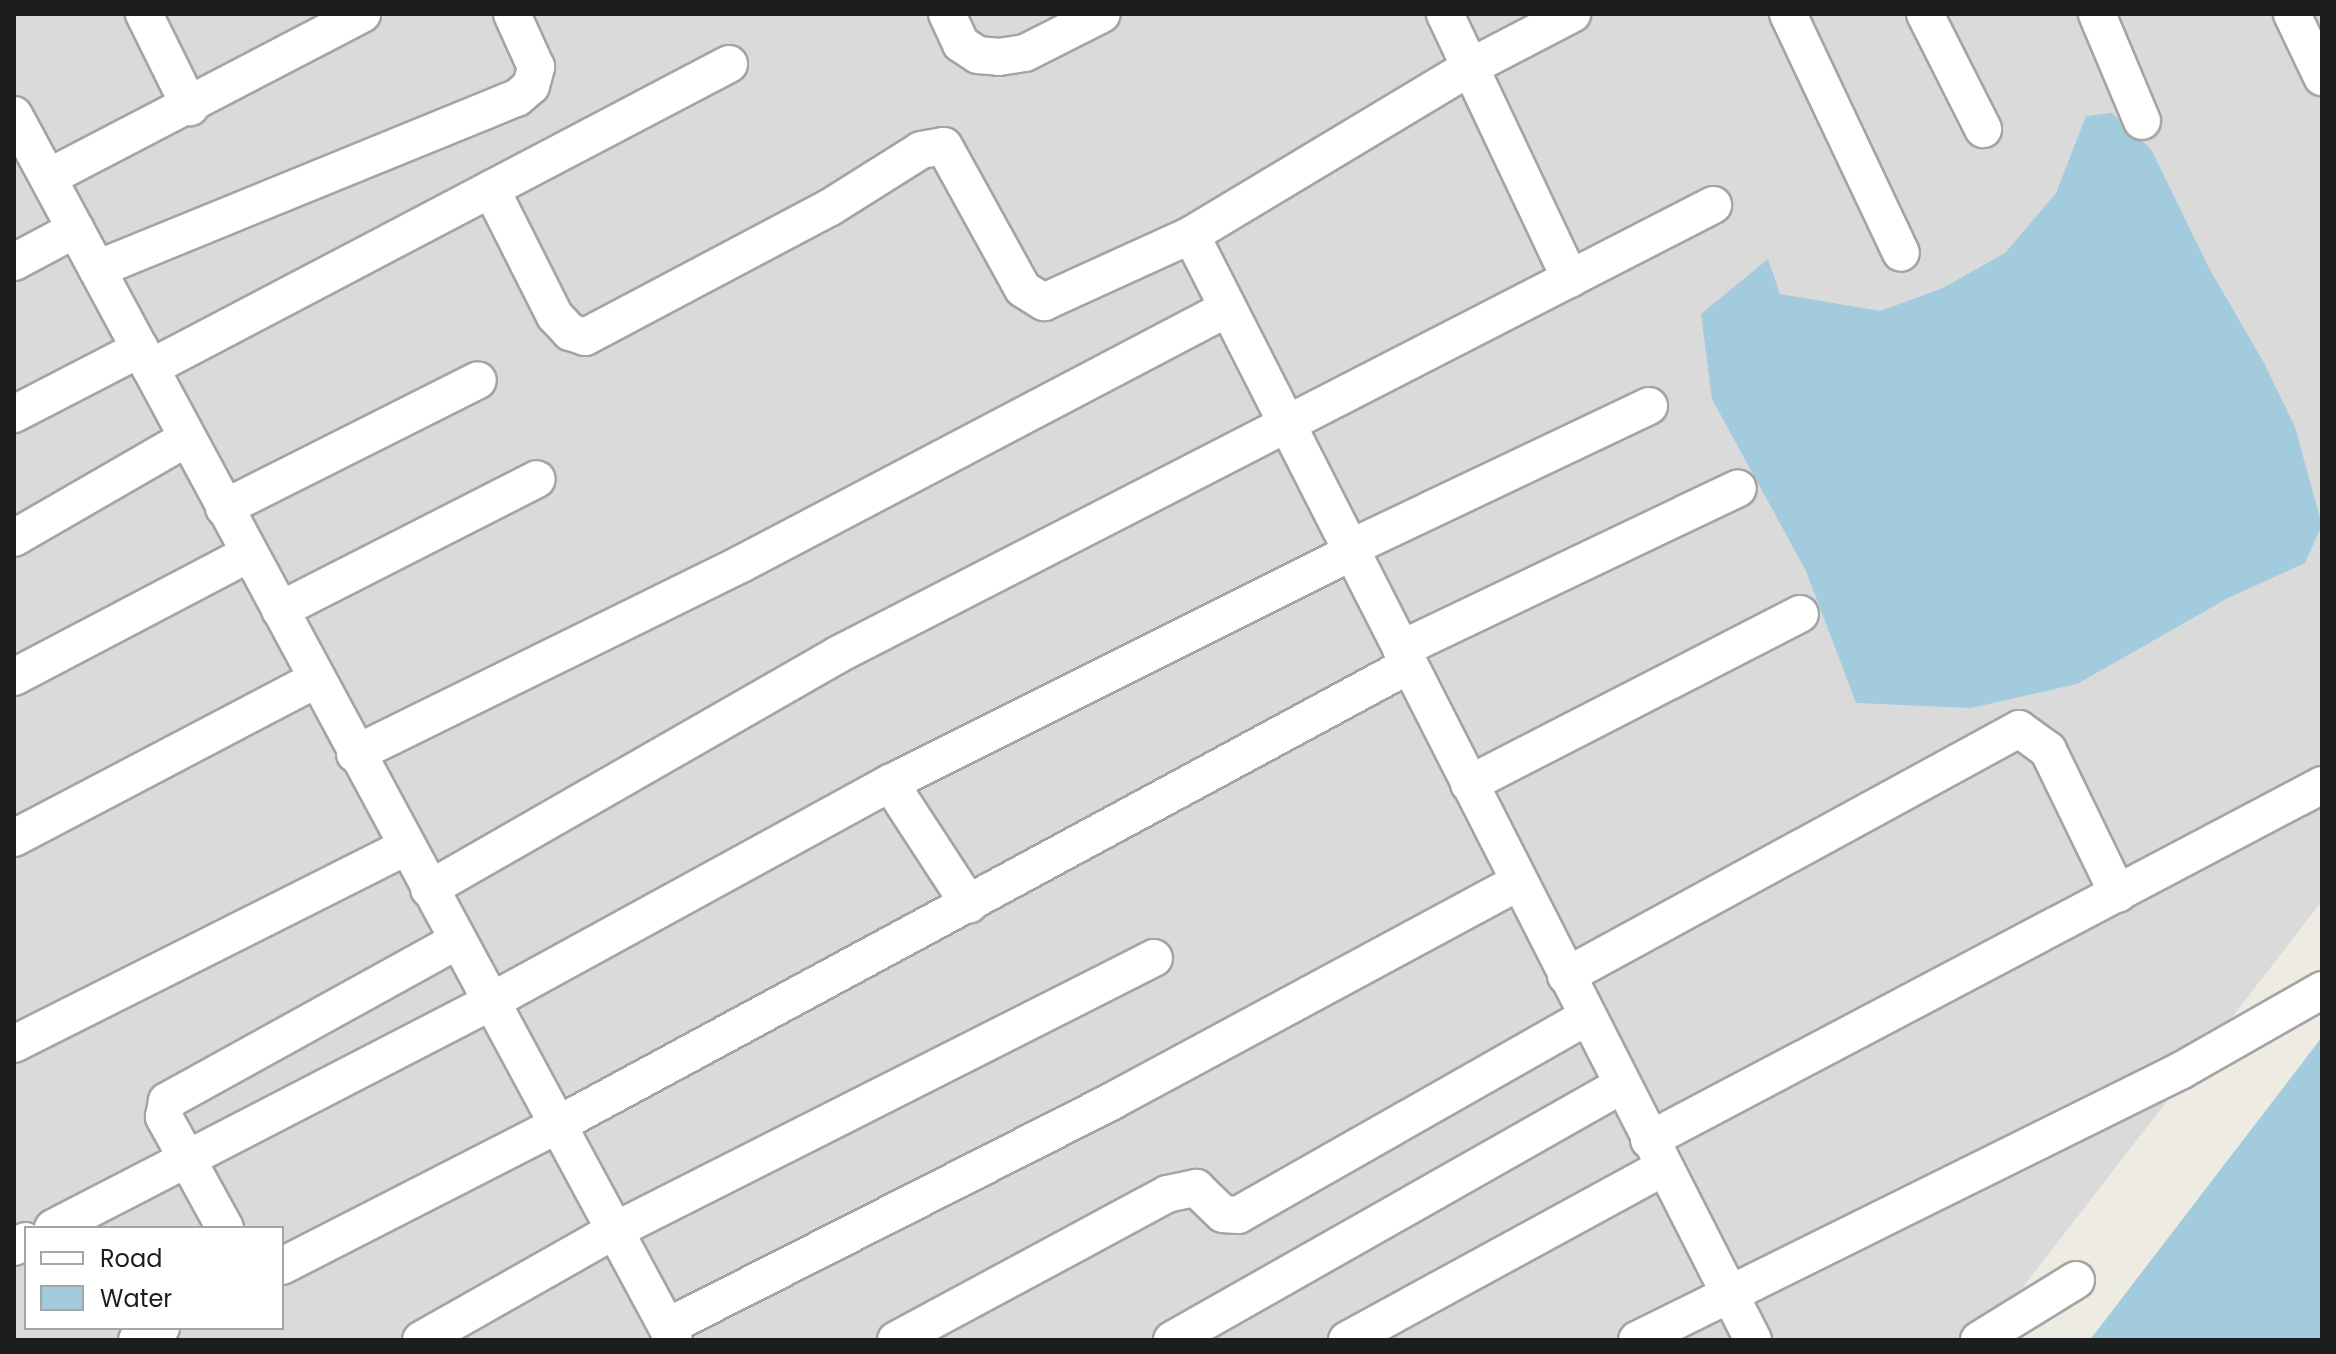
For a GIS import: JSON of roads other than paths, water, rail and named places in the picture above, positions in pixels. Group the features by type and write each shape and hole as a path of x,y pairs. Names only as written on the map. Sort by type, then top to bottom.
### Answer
{"street":[{"path":"144,14 190,107"},
{"path":"49,177 190,107 362,14"},
{"path":"97,269 517,98 531,86 536,67 512,14"},
{"path":"947,14 961,44 978,55 999,57 1025,53 1102,14"},
{"path":"1445,14 1570,279"},
{"path":"491,189 555,316 570,332 585,337 816,215 934,145 952,153 1023,289 1034,299 1059,298 1191,235 1472,66 1572,14"},
{"path":"1788,14 1901,253"},
{"path":"1925,14 1983,129"},
{"path":"2097,14 2142,121"},
{"path":"2292,14 2322,77"},
{"path":"14,414 145,358 491,189 729,64"},
{"path":"14,115 315,680 670,1334 1519,882"},
{"path":"429,889 837,655 1713,205"},
{"path":"14,262 76,229"},
{"path":"1191,235 1727,1295 1753,1340"},
{"path":"355,754 741,564 1228,308"},
{"path":"224,508 478,380"},
{"path":"57,1226 188,1161 490,1002 890,783 1351,550 1649,406"},
{"path":"14,538 187,438"},
{"path":"280,610 537,479"},
{"path":"284,1265 557,1125 969,904 1405,657 1738,488"},
{"path":"14,677 248,554"},
{"path":"1469,784 1800,614"},
{"path":"14,838 315,680"},
{"path":"1566,976 2019,729 2048,750 2118,894"},
{"path":"890,783 969,904"},
{"path":"1347,1340 1656,1154 2118,894 2322,785"},
{"path":"14,1044 406,847"},
{"path":"224,1226 164,1117 162,1107 174,1095 457,941"},
{"path":"421,1340 614,1231 1154,958"},
{"path":"1637,1340 2182,1070 2322,990"},
{"path":"896,1340 1167,1194 1196,1188 1223,1214 1238,1215 1587,1017"},
{"path":"1172,1340 1622,1085"},
{"path":"1979,1340 2076,1280"},
{"path":"137,1340 157,1330"}],"water":[{"path":"2112,113 2151,149 2209,268 2264,363 2295,427 2322,525 2305,563 2228,598 2077,684 1971,708 1856,703 1806,571 1712,399 1701,314 1768,259 1780,294 1880,311 1943,288 2005,253 2056,193 2086,116"},
{"path":"2322,1037 2322,1340 2089,1340 2096,1332"}]}
